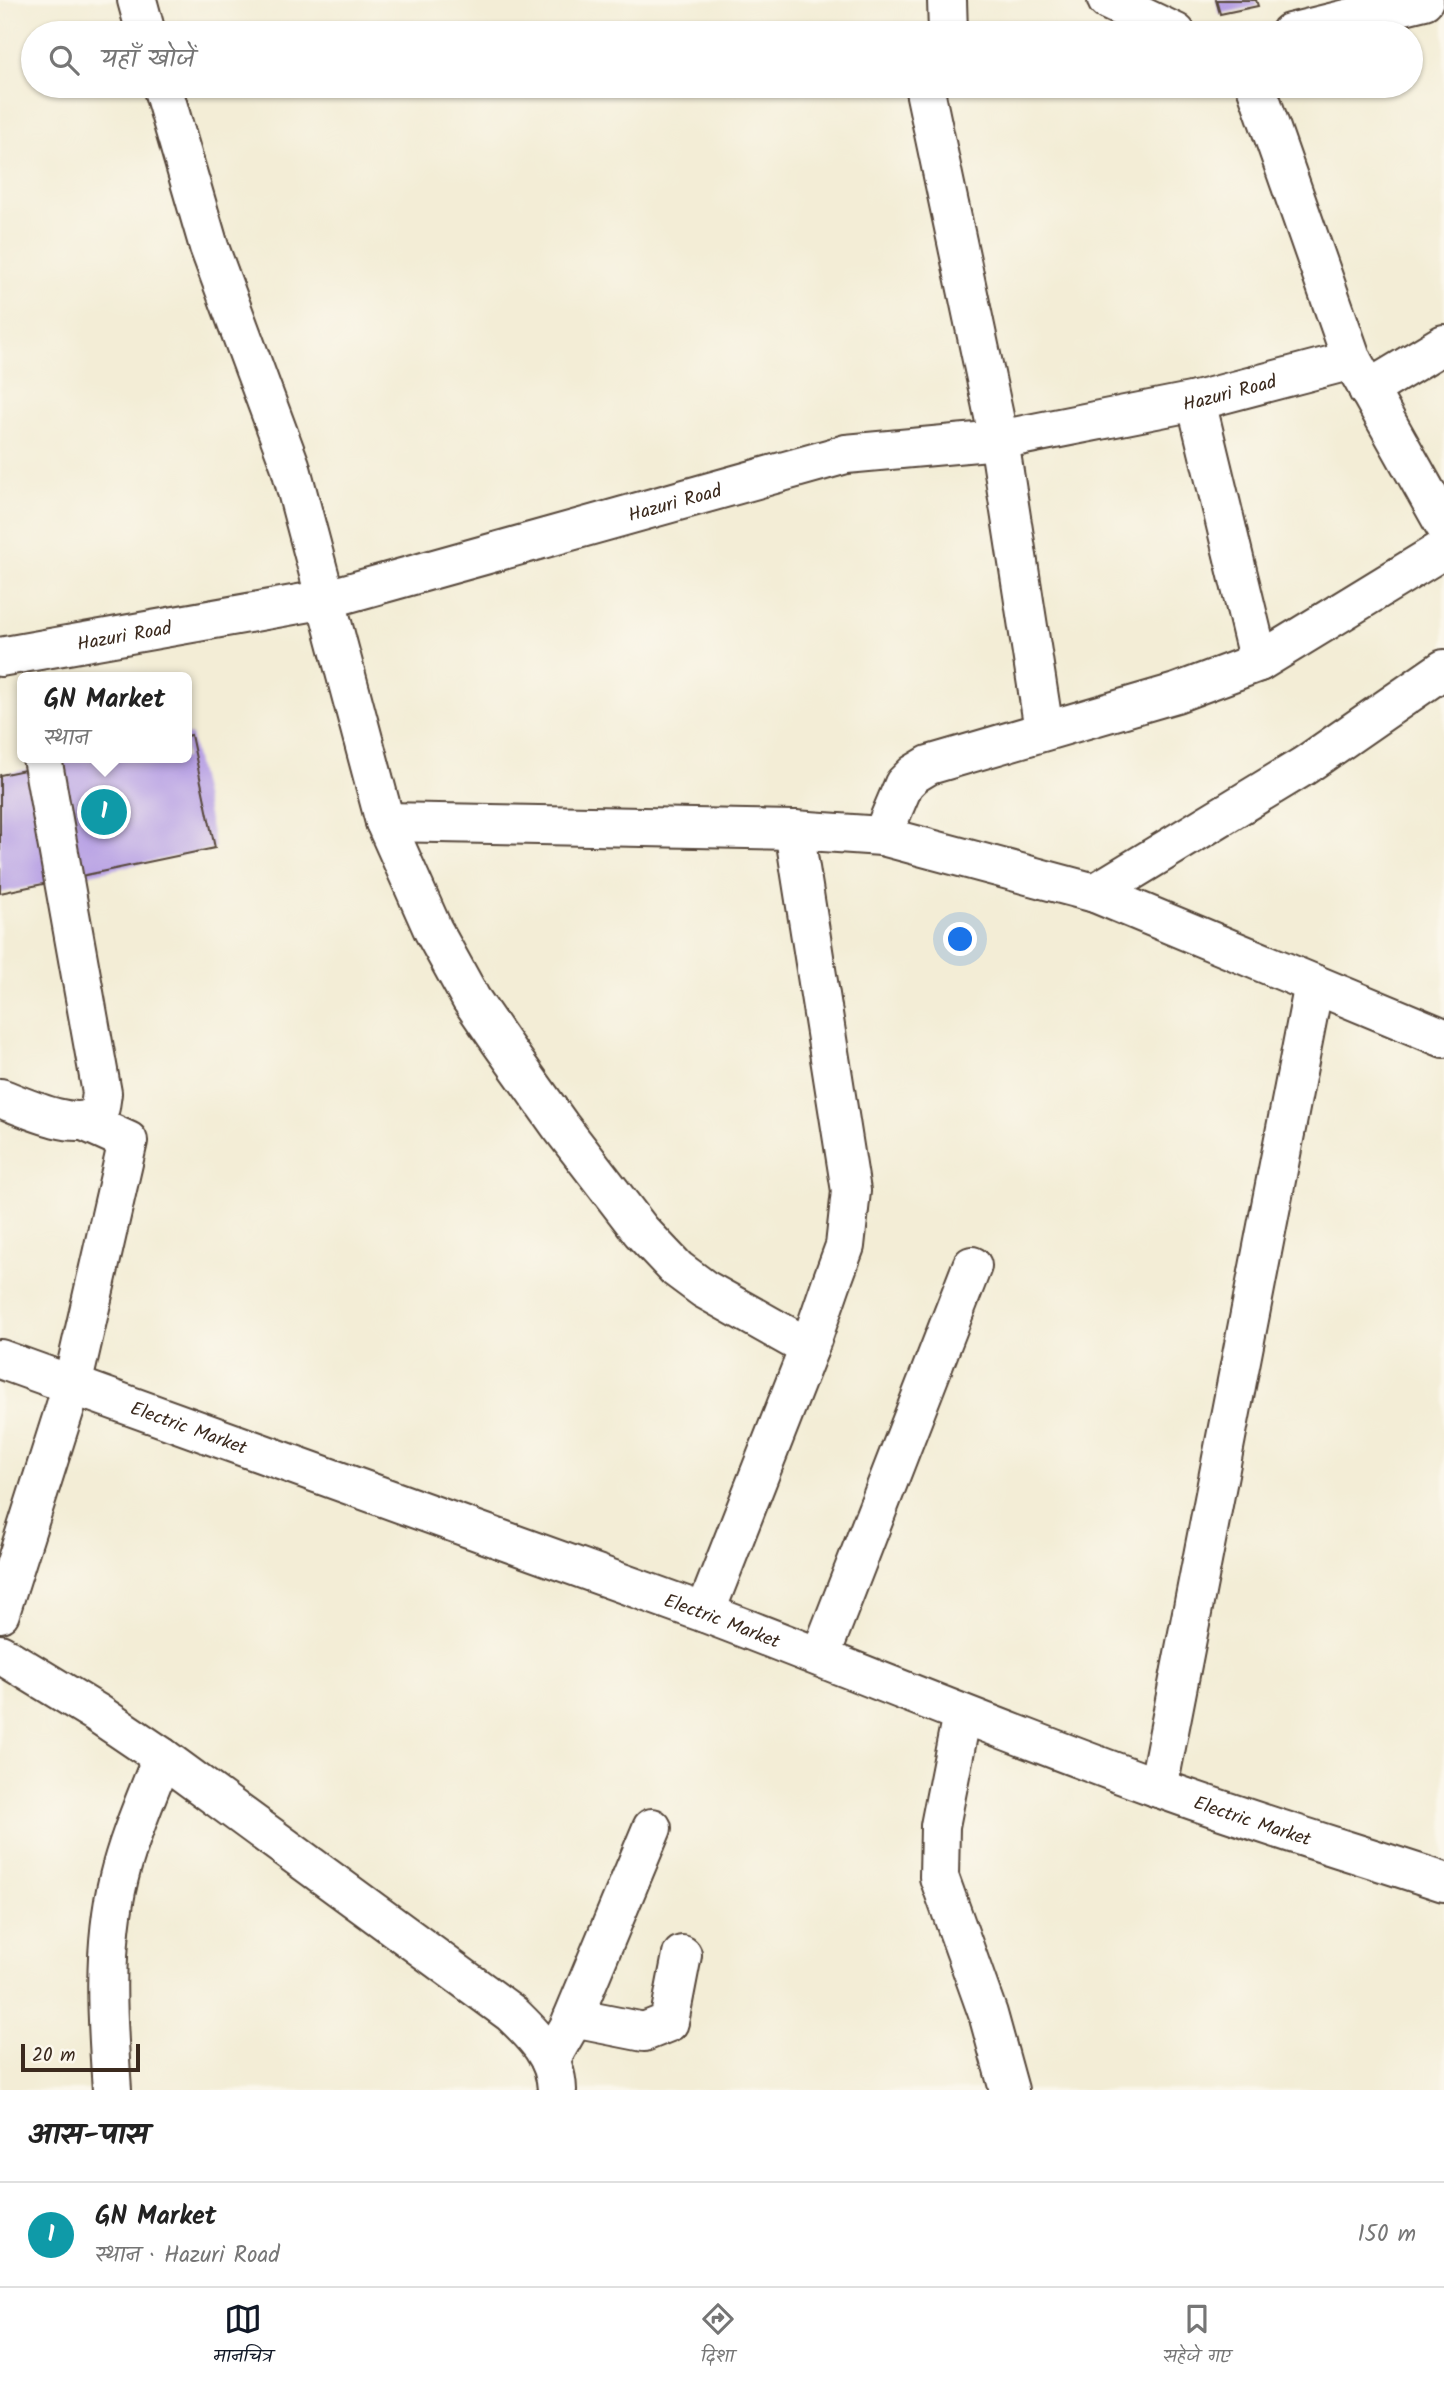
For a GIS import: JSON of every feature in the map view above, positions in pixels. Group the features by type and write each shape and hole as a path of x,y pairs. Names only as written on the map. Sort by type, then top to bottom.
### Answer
{"street":[{"path":"137,0 143,21"},
{"path":"947,0 948,21"},
{"path":"1107,0 1151,21"},
{"path":"1339,21 1424,0"},
{"path":"166,98 209,247 289,466 327,598 385,822 433,930 471,999 561,1127 641,1231 677,1269 704,1289 808,1348"},
{"path":"927,98 999,440 1044,730"},
{"path":"1260,98 1360,375 1444,524"},
{"name":"Hazuri Road","path":"17,662 327,598 846,454 999,440 1196,401 1360,375 1444,344"},
{"path":"1196,401 1259,662"},
{"path":"882,836 904,784 929,765 1176,693 1259,662 1444,549"},
{"path":"1095,893 1304,766 1444,669"},
{"path":"43,763 102,1093 100,1107 94,1118 86,1122"},
{"path":"385,822 794,830 882,836 1095,893 1444,1038"},
{"path":"705,1613 845,1246 851,1191 794,830"},
{"path":"1158,1788 1314,984"},
{"path":"0,1098 70,1122 86,1122 128,1141 72,1386 0,1613"},
{"path":"820,1657 972,1266"},
{"name":"Electric Market","path":"0,1359 705,1613 1158,1788 1444,1882"},
{"path":"0,1654 97,1713 162,1757 511,2013 543,2046 553,2075"},
{"path":"962,1714 940,1826 939,1877 988,2014 1009,2090"},
{"path":"112,2090 107,2028 107,1963 114,1907 124,1859 162,1757"},
{"path":"553,2075 573,2018 652,1828"},
{"path":"573,2018 644,2032 669,2022 682,1955"}],"building":[{"path":"1216,0 1256,0 1258,6 1220,14"},
{"path":"192,740 215,848 0,893 0,775 59,763 192,763"}],"place":[{"name":"GN Market","path":"104,812"}]}
